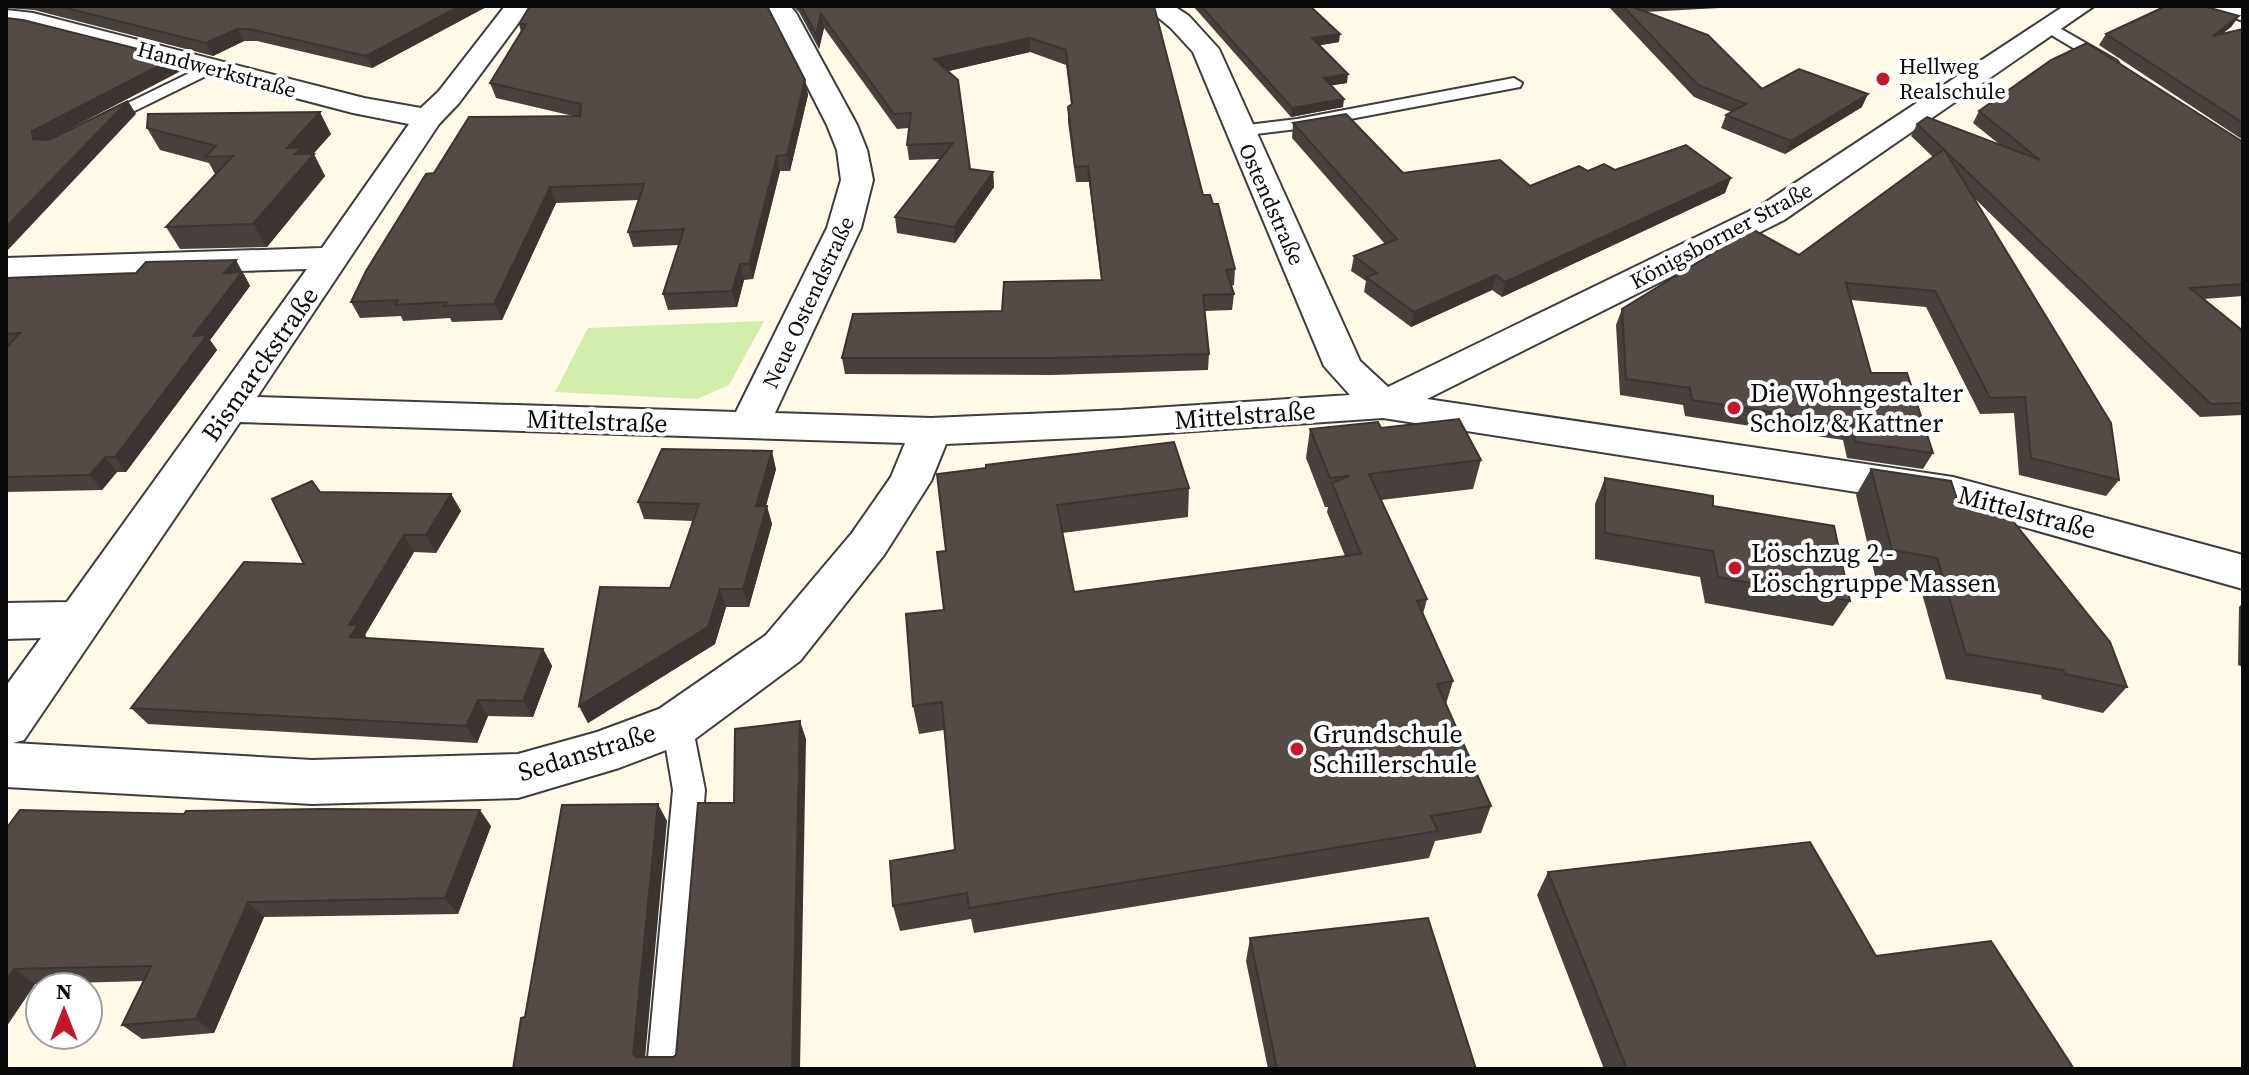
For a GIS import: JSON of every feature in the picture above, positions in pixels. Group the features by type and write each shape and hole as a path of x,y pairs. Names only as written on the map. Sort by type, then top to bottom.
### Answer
{"street":[{"name":"Bismarckstraße","path":"6,725 229,409 428,118 449,97 518,6"},
{"name":"Neue Ostendstraße","path":"749,425 844,228 857,180 852,150 842,125 783,13 773,6"},
{"name":"Ostendstraße","path":"1157,6 1180,22 1205,49 1343,366 1383,405"},
{"name":"Königsborner Straße","path":"1383,405 1772,213 2081,6"},
{"path":"2225,6 2243,13"},
{"name":"Handwerkstraße","path":"6,18 33,21 363,107 428,118"},
{"path":"6,268 332,258"},
{"name":"Mittelstraße","path":"229,409 931,431 1122,423 1383,405 1953,492 2243,572"},
{"name":"Sedanstraße","path":"6,765 312,782 518,776 601,753 677,724 783,648 868,544 910,481 931,431"},
{"path":"6,621 80,620"}],"lane":[{"path":"2049,27 2131,77"},
{"path":"90,126 210,68"},
{"path":"1240,131 1297,124 1514,83"},
{"path":"665,1069 689,790 677,724"}],"green space":[{"path":"764,321 729,385 697,399 555,392 588,328"}],"building":[{"path":"58,6 460,6 366,56 250,29 237,29 206,43"},
{"path":"530,6 767,6 805,80 787,155 777,156 749,264 740,264 732,291 663,294 684,229 628,232 644,184 550,187 494,304 444,306 447,302 395,305 398,300 351,302 366,271 426,174 434,173 469,117 580,116 581,104 490,83 526,24 519,24"},
{"path":"801,6 1154,6 1203,195 1210,195 1213,204 1218,204 1235,269 1226,270 1234,294 1203,295 1209,354 842,358 853,314 1002,311 1004,282 1102,280 1088,166 1075,167 1066,50 1030,38 934,59 958,80 970,169 993,172 954,227 895,217 953,143 907,145 911,113 894,114 821,14 816,35"},
{"path":"1201,6 1310,6 1340,34 1312,38 1348,74 1324,78 1344,99 1292,108"},
{"path":"1623,6 1708,35 1762,89 1799,69 1868,94 1791,141 1726,115 1746,104 1698,85"},
{"path":"2166,6 2203,6 2239,16 2213,36 2243,29 2243,123 2106,34"},
{"path":"6,18 174,58 32,131 33,139 49,140 128,101 6,227"},
{"path":"2087,43 2243,142 2243,284 2190,288 2243,331 2243,403 2211,404 1917,124 1927,117 2040,160 1979,111 2051,60"},
{"path":"320,112 287,148 301,148 295,154 314,154 253,224 166,227 233,156 205,157 216,146 147,128 148,114"},
{"path":"1346,114 1403,173 1500,160 1530,186 1579,166 1588,171 1604,164 1615,170 1686,145 1731,178 1505,282 1496,275 1414,312 1366,277 1377,273 1354,256 1397,239 1293,123"},
{"path":"1944,149 2111,423 2119,480 2031,458 2025,397 1990,398 1935,291 1846,283 1871,373 1907,373 1933,453 1856,442 1852,424 1692,400 1690,388 1626,379 1622,309 1752,229 1799,255"},
{"path":"236,260 224,273 242,272 193,336 207,335 115,457 105,457 90,475 6,477 6,348 20,333 6,334 6,278 136,273 146,262"},
{"path":"1459,419 1481,460 1369,474 1427,599 1417,601 1453,681 1437,684 1491,806 1431,816 1438,831 969,908 967,893 893,906 890,861 955,850 942,702 913,706 906,614 944,610 937,552 946,551 937,474 1174,442 1189,488 1057,505 1074,592 1361,554 1332,483 1349,476 1330,478 1310,429 1378,422 1381,428"},
{"path":"662,449 772,451 756,506 767,506 743,589 720,589 708,627 579,706 600,587 670,588 699,504 638,502"},
{"path":"1871,469 1951,481 1960,508 2008,515 2110,642 2127,687 2065,674 2063,670 1966,654 1937,558 1892,550"},
{"path":"1605,478 1713,496 1713,506 1834,526 1850,601 1718,577 1713,551 1605,533"},
{"path":"312,481 320,492 451,494 426,535 404,535 349,625 358,625 350,637 543,649 523,701 478,700 466,726 131,708 244,562 304,564 272,499"},
{"path":"800,721 792,1069 513,1069 562,805 658,804 633,1054 636,1057 673,1057 676,1055 698,803 734,803 735,729"},
{"path":"20,810 184,814 186,811 480,810 445,898 248,902 196,1019 122,1025 151,966 14,969 6,980 6,829"},
{"path":"1810,842 1876,956 1991,941 2074,1069 1627,1069 1548,872"},
{"path":"1428,918 1476,1069 1277,1069 1250,938"}],"place":[{"name":"Hellweg Realschule","path":"1883,79"},
{"name":"Die Wohngestalter Scholz & Kattner","path":"1734,408"},
{"name":"Löschzug 2 - Löschgruppe Massen","path":"1735,568"},
{"name":"Grundschule Schillerschule","path":"1297,749"}]}
